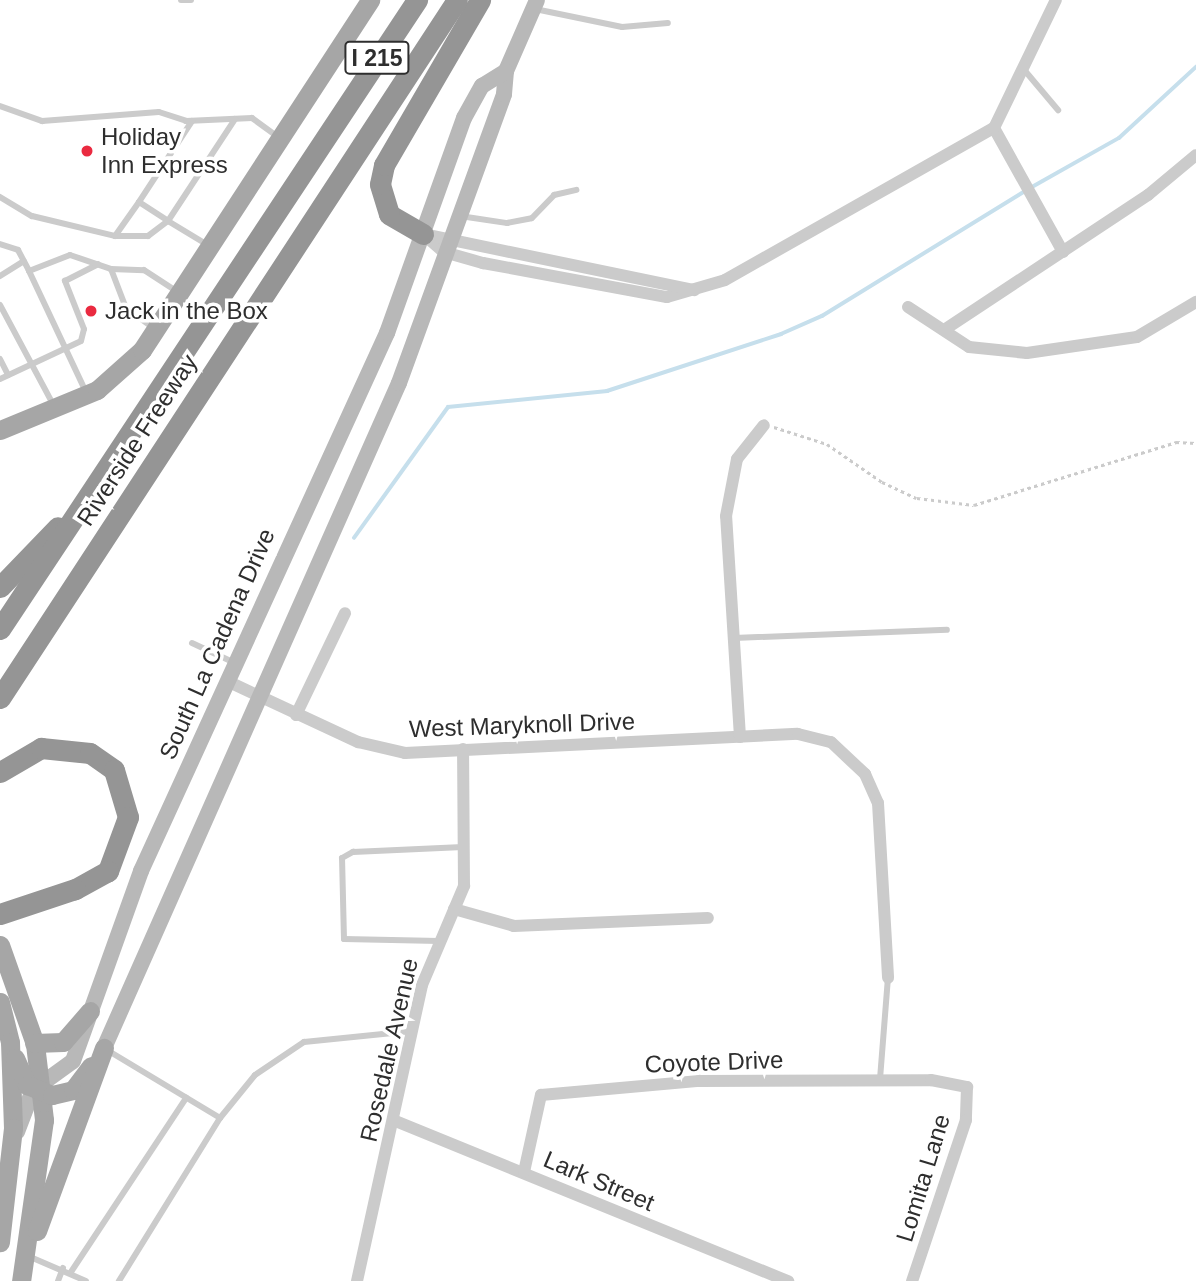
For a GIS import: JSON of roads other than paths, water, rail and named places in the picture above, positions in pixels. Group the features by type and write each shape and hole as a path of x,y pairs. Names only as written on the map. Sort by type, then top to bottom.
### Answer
{"highway":[{"name":"Riverside Freeway","path":"0,629 417,0"},
{"name":"Riverside Freeway","path":"0,698 457,0"},
{"path":"423,234 389,214 380,184 384,165 480,0"},
{"path":"0,587 29,551 74,514"},
{"path":"0,772 41,748 90,753 114,770 128,817 108,871 75,890 0,914"}],"main road":[{"path":"0,430 56,411 88,395 122,371 157,330 370,0"},
{"name":"South La Cadena Drive","path":"104,1048 257,693 399,383 450,235 504,94 506,71 535,4"},
{"name":"South La Cadena Drive","path":"39,1089 66,1072 141,871 367,381 464,118 482,86 506,71"},
{"path":"0,945 34,1043 39,1089 42,1158 21,1281"},
{"path":"0,1003 6,1036 11,1155 0,1242"},
{"path":"34,1043 63,1042 90,1011"},
{"path":"6,1036 39,1089"},
{"path":"39,1089 72,1090 104,1048"},
{"path":"26,1256 104,1048"},
{"path":"11,1155 39,1089"},
{"path":"0,1249 26,1256"}],"street":[{"path":"423,234 444,252 667,297 695,290 770,259 941,153 994,128 1026,72 1056,0"},
{"path":"994,128 1063,252"},
{"path":"943,330 1063,252 1196,155"},
{"path":"423,234 450,235 695,290"},
{"path":"908,307 969,347 1027,353 1137,337 1196,302"},
{"path":"740,737 726,516 737,459 764,425"},
{"path":"296,715 345,613"},
{"name":"West Maryknoll Drive","path":"228,681 358,742 405,753 798,734 831,742 865,774 878,803 888,978"},
{"name":"Rosedale Avenue","path":"357,1281 412,1031 439,941 454,909 468,846 463,750"},
{"path":"454,909 514,926 708,918"},
{"name":"Coyote Drive","path":"524,1172 541,1095 662,1082 880,1080 967,1087"},
{"name":"Lomita Lane","path":"912,1281 966,1120 967,1087"},
{"name":"Lark Street","path":"393,1120 788,1281"}],"lane":[{"path":"181,0 191,0"},
{"path":"535,4 622,27 668,23"},
{"path":"1026,72 1058,110"},
{"path":"0,106 42,121 159,112 192,121 252,118 281,139"},
{"path":"0,197 32,216 115,236 148,236 168,221 235,119"},
{"path":"115,236 192,121"},
{"path":"458,215 520,220 544,210 564,189 576,190"},
{"path":"139,202 211,247"},
{"path":"0,244 18,250 88,395"},
{"path":"29,271 70,255 111,268 144,270 181,294"},
{"path":"0,275 24,261"},
{"path":"0,379 66,349 85,336 65,281 98,264"},
{"path":"111,268 126,308 157,330"},
{"path":"0,305 34,363 56,411"},
{"path":"0,359 8,375"},
{"path":"734,638 947,630"},
{"path":"192,643 235,663"},
{"path":"439,941 359,944 344,939 342,858 353,852 468,846"},
{"path":"880,1080 888,978"},
{"path":"120,1281 220,1118 255,1074 304,1042 412,1031"},
{"path":"104,1048 220,1118"},
{"path":"71,1272 186,1098"},
{"path":"26,1256 63,1268 86,1281"},
{"path":"58,1281 63,1268"}],"waterway":[{"path":"1032,187 1119,138 1196,67"},
{"path":"354,538 448,407 607,391 781,334 822,316 1025,191"}],"place":[{"name":"Holiday Inn Express","path":"87,151"},
{"name":"Jack in the Box","path":"91,311"}]}
